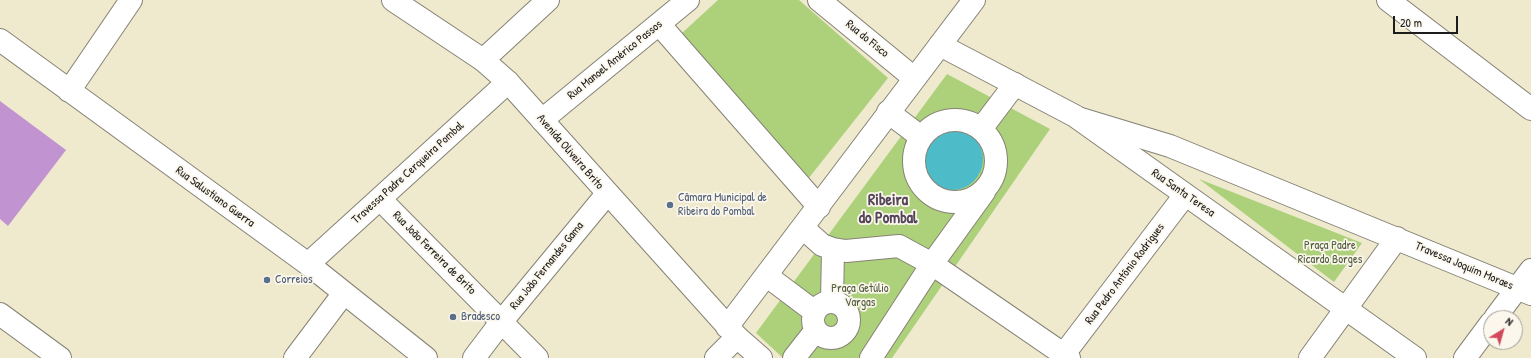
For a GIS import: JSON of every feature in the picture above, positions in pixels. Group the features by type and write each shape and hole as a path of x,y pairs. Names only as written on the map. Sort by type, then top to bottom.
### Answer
{"street":[{"path":"69,91 131,0"},
{"name":"Avenida Oliveira Brito","path":"393,0 483,60 508,82 732,332 760,358"},
{"path":"483,60 548,0"},
{"name":"Rua Manoel Américo Passos","path":"542,120 688,0"},
{"name":"Rua do Fisco","path":"819,0 914,78"},
{"path":"716,358 767,276 888,112 974,0"},
{"path":"1388,0 1531,109"},
{"path":"659,24 819,207"},
{"name":"Rua Salustiano Guerra","path":"0,40 308,264 426,358"},
{"name":"Rua Santa Teresa","path":"940,45 1075,116 1415,358"},
{"name":"Travessa Padre Cerqueira Pombal","path":"308,264 508,82"},
{"path":"981,129 1015,84"},
{"path":"888,112 921,137"},
{"path":"1075,116 1170,146 1397,238 1344,308 1310,358"},
{"path":"872,358 932,264 987,187 994,176 996,163 995,150 990,139 981,129 969,122 956,119 942,121 930,127 921,137 915,148 913,160 915,173 921,185 930,194 941,200 954,202 966,201 978,195 987,187"},
{"name":"Rua João Fernandes Gama","path":"474,358 607,194"},
{"name":"Rua Pedro Antônio Rodrigues","path":"1066,356 1185,195"},
{"name":"Rua João Ferreira de Brito","path":"380,198 537,358"},
{"path":"803,228 822,245 846,252 899,246 932,264 1066,356"},
{"name":"Travessa Joquim Moraes","path":"1397,238 1524,291"},
{"path":"794,358 821,315 832,249"},
{"path":"1503,310 1524,291 1531,270"},
{"path":"767,276 821,315"},
{"path":"295,358 344,293"},
{"path":"0,314 60,358"},
{"path":"1465,358 1483,334"}],"green space":[{"path":"718,0 799,0 888,78 808,179 682,33"},
{"name":"Praça Getúlio Vargas","path":"947,74 1050,129 892,358 783,358 756,333"},
{"name":"Praça Padre Ricardo Borges","path":"1199,179 1362,243 1334,282"}],"water":[{"path":"952,128 964,131 974,137 980,147 983,159 980,171 974,181 964,187 952,190 940,187 930,181 924,171 921,159 924,147 930,137 940,131"}],"building":[{"path":"0,101 66,150 8,226 0,219"}],"place":[{"name":"Câmara Municipal de Ribeira do Pombal","path":"670,205"},
{"name":"Correios","path":"267,280"},
{"name":"Bradesco","path":"453,317"}],"district":[{"name":"Ribeira do Pombal","path":"888,210"}]}
